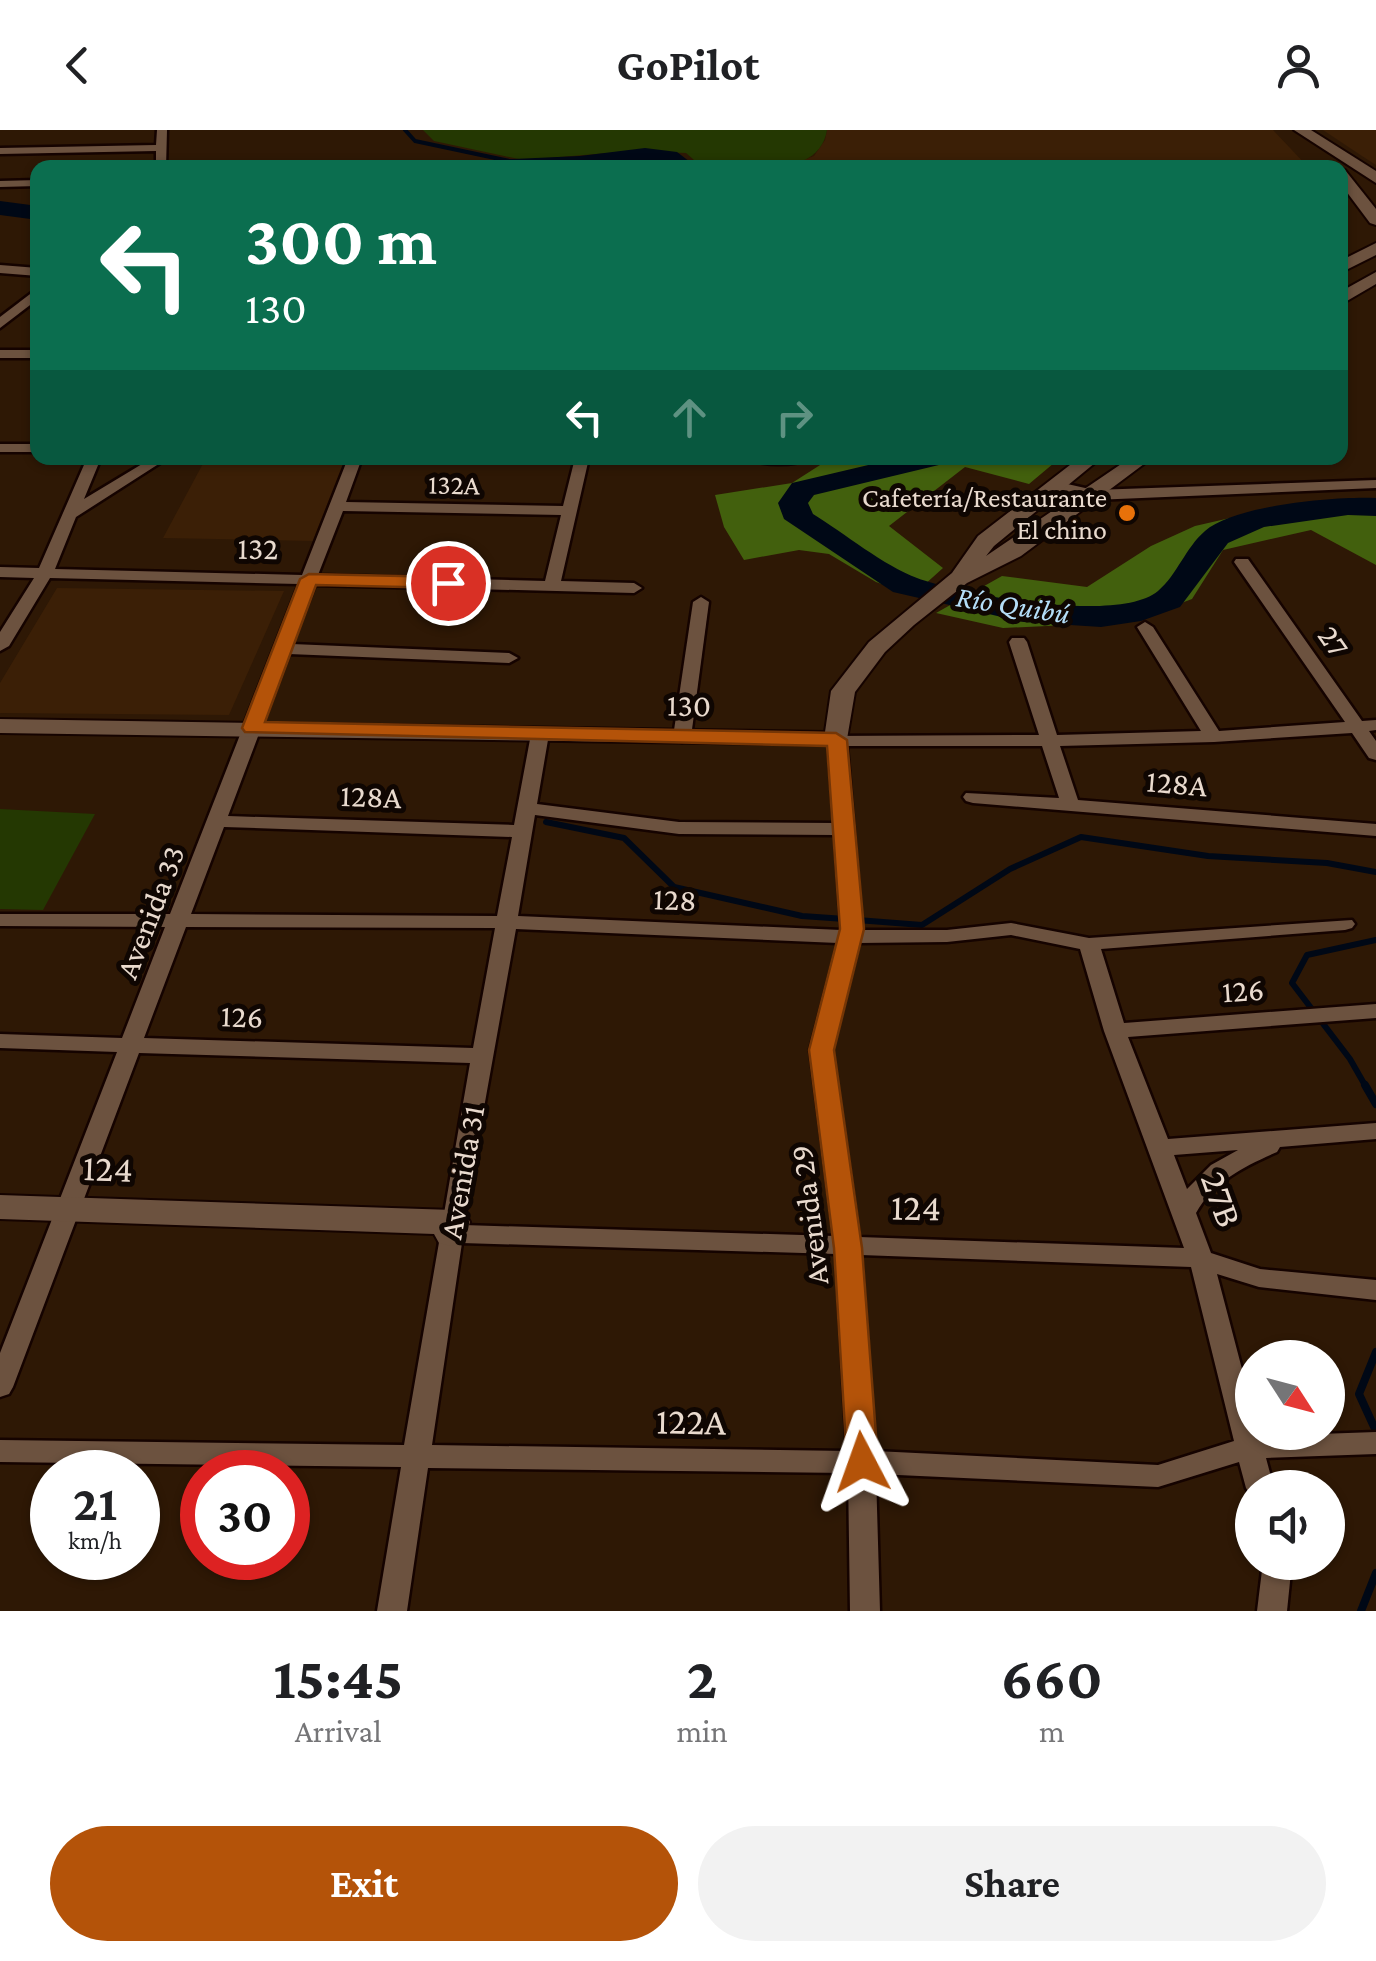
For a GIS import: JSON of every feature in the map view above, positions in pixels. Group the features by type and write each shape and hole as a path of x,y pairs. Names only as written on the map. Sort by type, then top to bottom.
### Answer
{"street":[{"path":"162,130 162,160"},
{"path":"1300,130 1328,160"},
{"path":"1300,130 1348,160"},
{"path":"0,151 164,148"},
{"path":"1348,160 1376,178"},
{"path":"0,184 30,183"},
{"path":"1348,183 1376,220"},
{"path":"1348,264 1376,248"},
{"path":"0,269 30,271"},
{"path":"1348,295 1376,276"},
{"path":"0,324 30,299"},
{"path":"0,354 30,354"},
{"path":"0,448 30,448"},
{"path":"0,646 46,572 91,465"},
{"path":"68,516 150,465"},
{"name":"Avenida 33","path":"0,1387 352,465"},
{"path":"552,586 580,465"},
{"path":"959,578 986,541 1081,465"},
{"path":"959,578 1013,552 1133,465"},
{"path":"1054,486 1094,496 1376,484"},
{"name":"132A","path":"337,506 570,511"},
{"name":"27","path":"1242,562 1367,726 1376,754"},
{"name":"132","path":"0,572 634,588"},
{"name":"Avenida 29","path":"865,1611 862,1462 848,1248 822,1050 850,927 836,740 843,691 877,647 959,578"},
{"path":"682,737 700,602"},
{"path":"1145,627 1214,737"},
{"path":"1018,642 1070,804"},
{"path":"282,649 509,658"},
{"name":"130","path":"0,726 1052,741 1214,737 1367,726"},
{"name":"Avenida 31","path":"392,1611 452,1228 540,734"},
{"name":"128A","path":"972,797 1376,830"},
{"path":"526,808 679,828 843,829"},
{"name":"128A","path":"216,821 522,831"},
{"name":"128","path":"0,920 850,927 947,936 1011,929 1089,944 1346,924"},
{"name":"27B","path":"1089,944 1115,1031 1201,1259 1235,1393"},
{"name":"126","path":"1115,1031 1376,1012"},
{"name":"126","path":"0,1041 482,1056"},
{"path":"1161,1148 1364,1132"},
{"path":"1184,1212 1192,1196 1226,1164 1290,1138"},
{"name":"124","path":"0,1207 848,1248 1201,1259 1259,1278 1370,1290"},
{"name":"122A","path":"1345,1445 1370,1444"},
{"name":"122A","path":"0,1451 862,1462 1158,1476 1242,1450"},
{"path":"1272,1611 1276,1580"}],"shaded area":[{"path":"827,130 1273,130 1301,160 803,160 814,156"},
{"path":"1323,130 1376,130 1376,165 1362,156"},
{"path":"202,465 343,465 313,541 163,538"},
{"path":"57,588 284,591 229,715 0,713 0,683"}],"green space":[{"path":"423,130 827,130 821,146 803,160 694,160 686,153 633,151 523,160 434,141"},
{"path":"820,465 1052,465 1029,484 965,467 889,526 943,568 913,595 876,582 829,554 799,550 744,560 724,527 715,495 792,483"},
{"path":"1335,500 1376,500 1376,565 1311,530 1223,550 1192,599 1131,622 1003,628 936,613 1002,576 1087,587 1151,546 1195,526"},
{"path":"0,809 95,814 43,910 0,909"}],"waterway":[{"path":"405,130 415,141 505,160"},
{"name":"Río Quibú","path":"602,160 645,154 674,160"},
{"name":"Río Quibú","path":"0,208 30,212"},
{"name":"Río Quibú","path":"904,465 803,489 793,503 799,519 905,585 1024,612 1101,617 1129,614 1168,600 1217,536 1257,519 1348,506 1376,507"},
{"path":"546,822 624,838 674,887 802,916 845,919"},
{"path":"857,920 922,925 1010,869 1081,837 1208,856 1327,863 1376,872"},
{"path":"1366,1087 1350,1059 1292,983 1307,955 1376,940"},
{"path":"1365,1085 1376,1104"},
{"path":"1376,1352 1359,1394 1376,1431"},
{"path":"1361,1611 1376,1573"}],"place":[{"name":"Cafetería/Restaurante El chino","path":"1127,513"}],"route":[{"path":"448,583 309,579 252,728 836,740 852,929 822,1050 848,1248 862,1462"}]}
